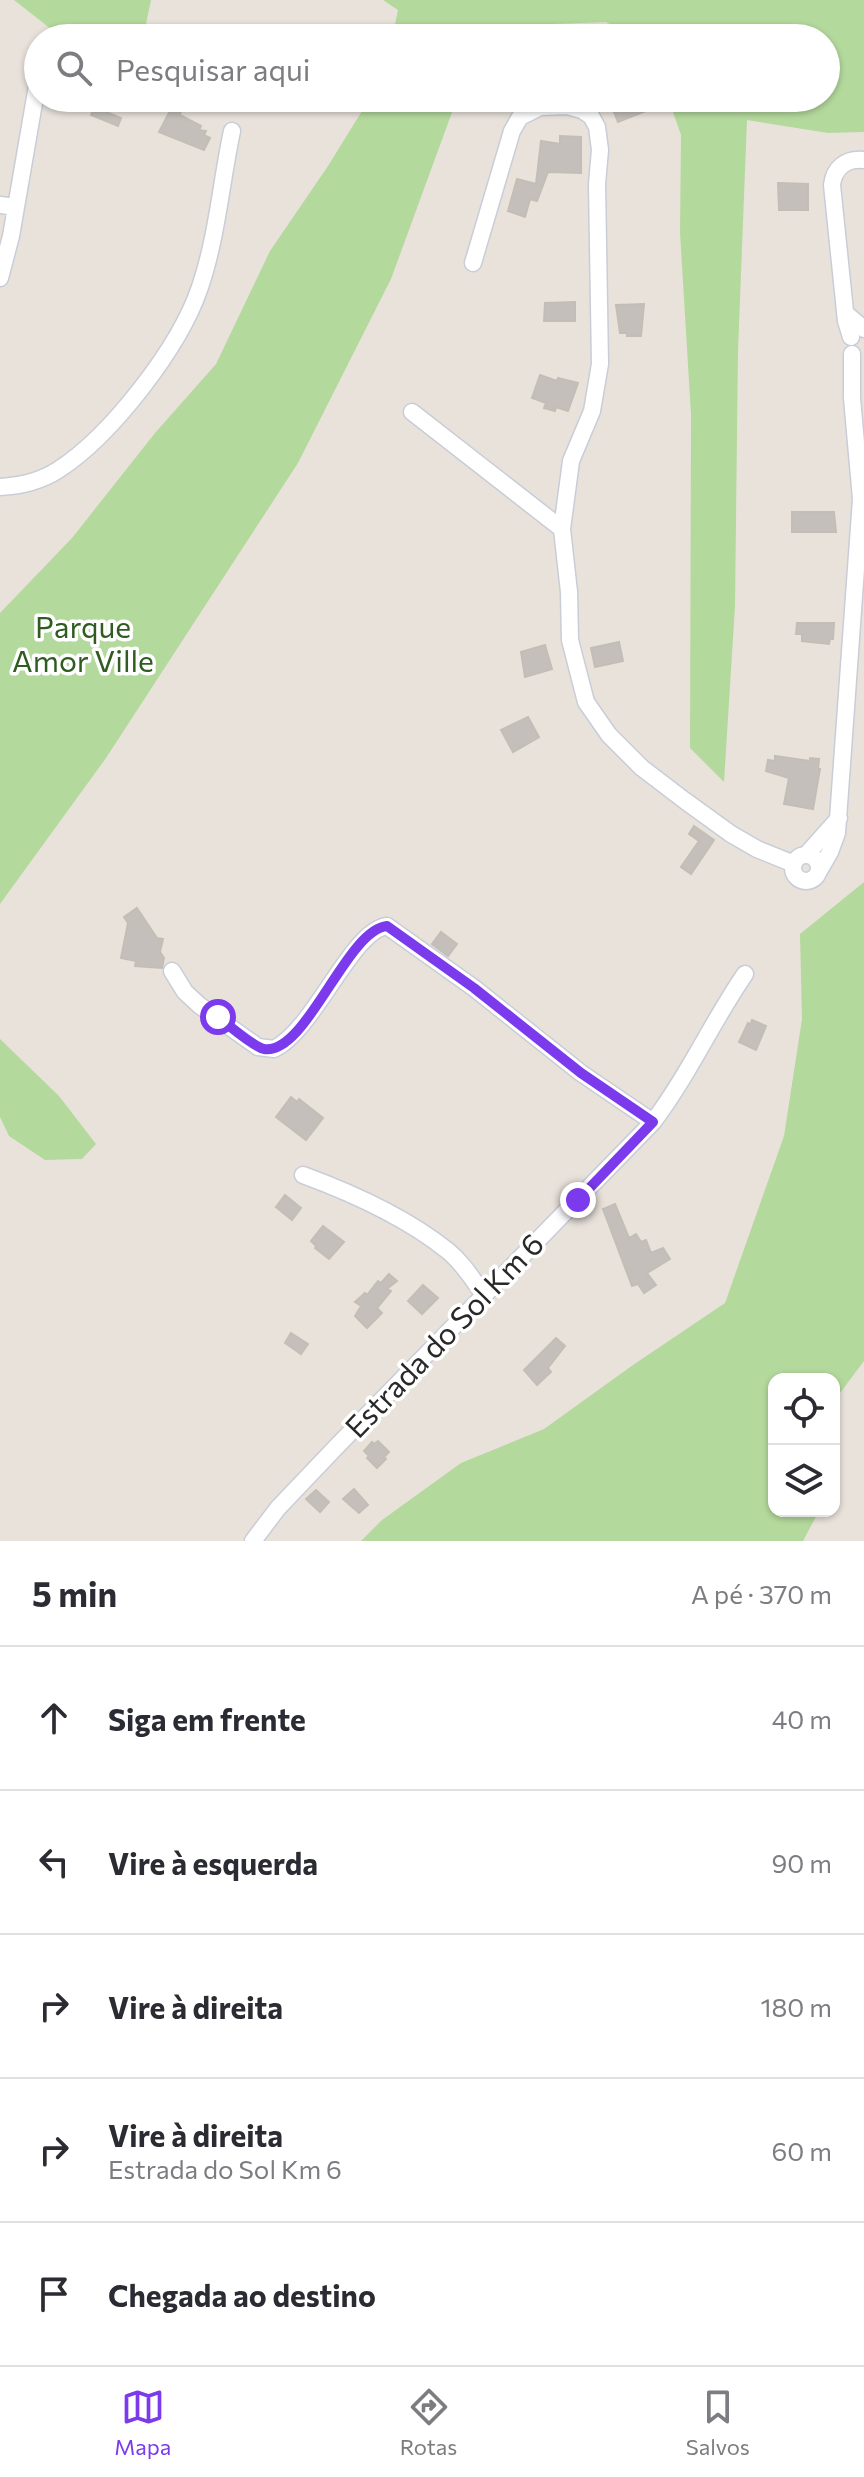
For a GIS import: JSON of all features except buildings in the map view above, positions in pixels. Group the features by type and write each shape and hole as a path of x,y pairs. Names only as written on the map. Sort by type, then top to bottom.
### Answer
{"street":[{"path":"0,278 8,206 30,112"},
{"path":"473,263 512,131 520,117 527,112"},
{"path":"585,112 597,127 600,150 597,212 600,364 592,411 571,461 562,529 569,592 570,640 586,702 609,735 652,776 731,834 757,849 800,860 816,860 819,871"},
{"path":"0,487 38,480 80,454 151,375 183,327 200,290 207,264 232,131"},
{"path":"839,818 800,860 796,876 803,881 811,880 819,871 834,843 839,818 863,499 852,398 859,342 845,313 832,185 839,167 850,161 864,160"},
{"path":"852,398 864,373"},
{"path":"412,412 562,529"},
{"path":"172,971 185,992 199,1005 258,1047 274,1049 289,1040 306,1020 369,933 387,926 474,988 581,1073 653,1122"},
{"name":"Estrada do Sol Km 6","path":"253,1541 278,1508 653,1122 677,1091 700,1044 745,974"},
{"path":"303,1175 352,1193 419,1231 450,1252 484,1295"}],"green space":[{"path":"14,0 151,0 146,24 45,24"},
{"path":"383,0 864,0 864,132 828,133 747,120 738,351 735,606 724,782 690,748 691,414 680,233 681,135 673,112 840,112 840,24 395,24 398,10"},
{"name":"Parque Amor Ville","path":"361,112 452,112 391,279 298,463 106,758 0,904 0,613 72,538 155,433 216,364 270,251"},
{"path":"864,882 864,1361 840,1393 840,1373 768,1373 768,1517 816,1517 803,1541 361,1541 382,1520 461,1463 544,1429 725,1303 784,1136 802,1019 800,934"},
{"path":"0,1039 59,1096 96,1144 82,1159 45,1160 9,1136 0,1117"}],"route":[{"path":"218,1017 258,1047 274,1049 282,1045 306,1020 369,933 387,926 474,988 581,1073 653,1122 578,1200"}]}
